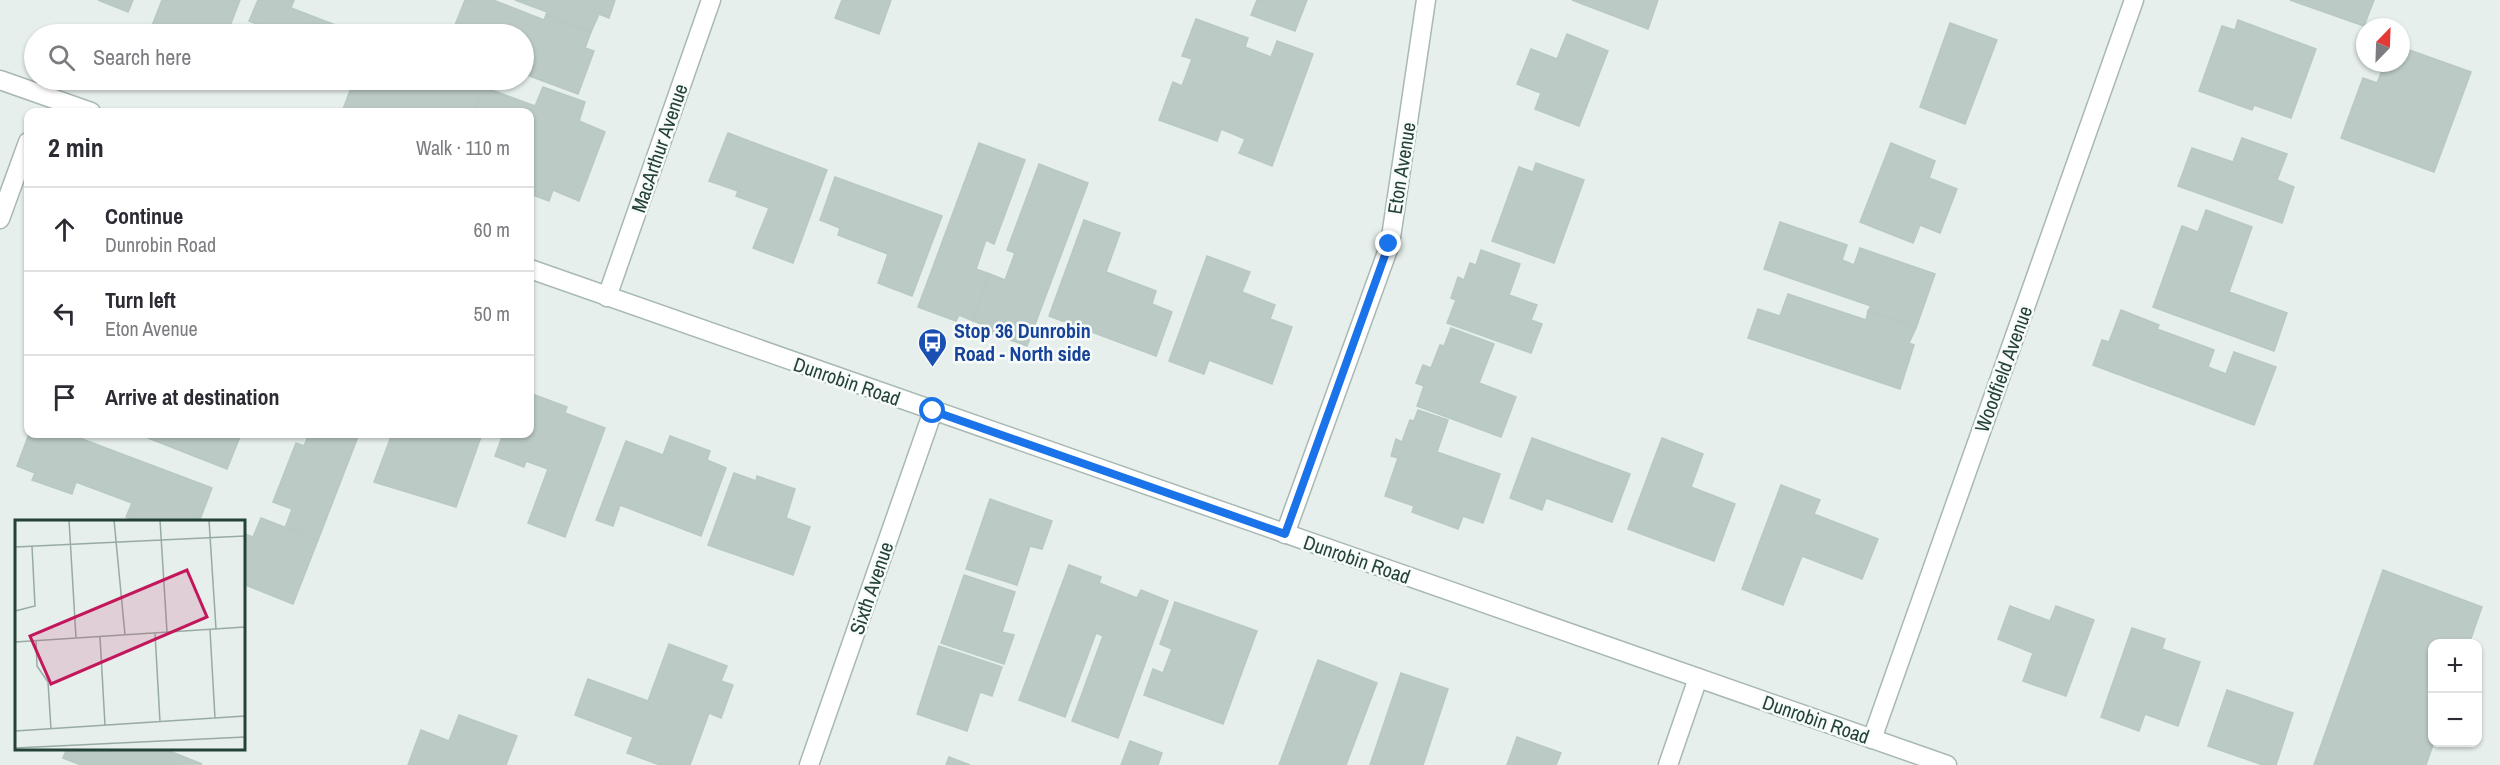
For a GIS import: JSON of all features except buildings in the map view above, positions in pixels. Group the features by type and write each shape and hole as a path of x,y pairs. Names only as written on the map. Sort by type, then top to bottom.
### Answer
{"street":[{"name":"MacArthur Avenue","path":"607,297 711,0"},
{"name":"Eton Avenue","path":"1285,534 1389,244 1426,0"},
{"name":"Woodfield Avenue","path":"1872,739 2134,0"},
{"path":"0,80 42,104 66,108"},
{"path":"0,219 24,153"},
{"name":"Dunrobin Road","path":"534,270 1947,765"},
{"name":"Sixth Avenue","path":"809,765 933,411"},
{"path":"1668,765 1698,678"}],"place":[{"name":"Stop 36 Dunrobin Road - North side","path":"933,368"}],"route":[{"path":"933,411 1285,534 1389,244"}]}
